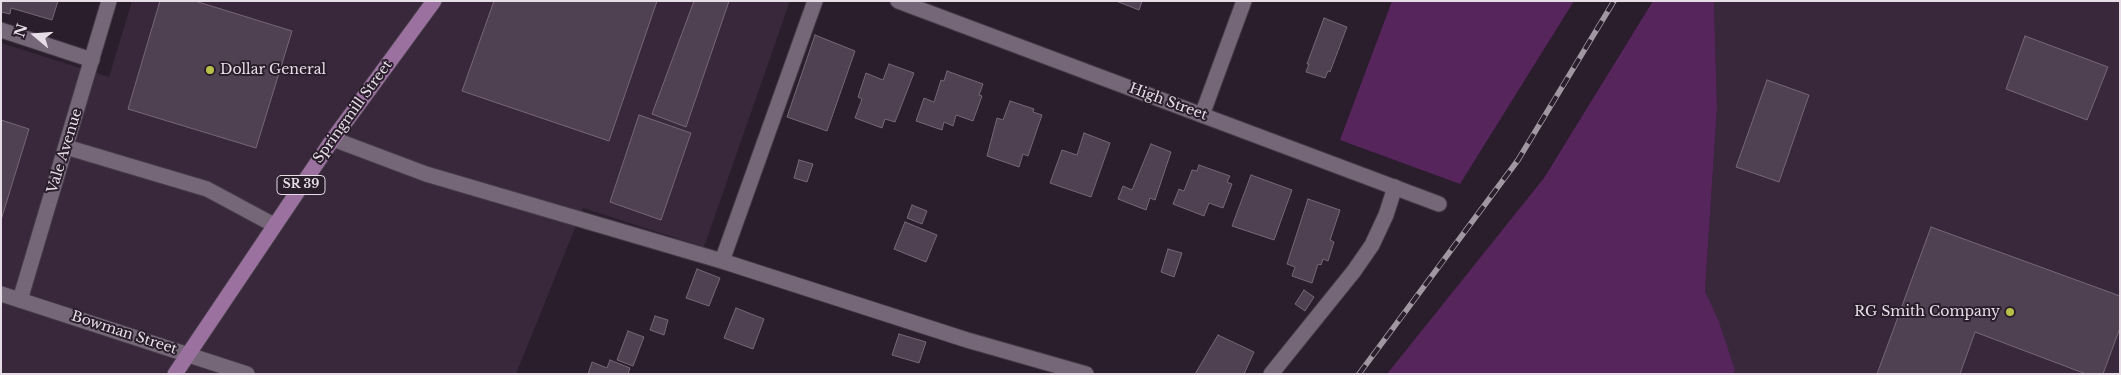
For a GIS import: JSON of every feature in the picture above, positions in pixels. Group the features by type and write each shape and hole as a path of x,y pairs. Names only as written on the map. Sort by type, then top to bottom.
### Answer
{"main road":[{"name":"Springmill Street","path":"174,374 333,139 434,1"}],"street":[{"name":"Vale Avenue","path":"20,300 109,1"},
{"path":"722,261 815,1"},
{"name":"High Street","path":"898,1 1439,204"},
{"path":"1202,115 1244,1"},
{"path":"1,30 92,60"},
{"path":"333,139 426,174 722,261 967,340 1086,374"},
{"path":"66,147 207,189 274,225"},
{"path":"1270,374 1368,251 1386,215 1395,187"},
{"name":"Bowman Street","path":"1,294 247,374"}],"shaded area":[{"path":"132,1 790,1 704,247 583,208 516,374 1,374 1,43 109,77"},
{"path":"1392,1 1574,1 1460,184 1340,140"},
{"path":"1653,1 1714,1 1717,108 1705,291 1719,322 1735,370 1734,374 1387,374 1544,178"},
{"path":"1714,1 2120,1 2120,374 1734,374 1735,370 1705,291 1717,108"}],"building":[{"path":"1,1 58,1 52,20 11,8 10,14 1,12"},
{"name":"Dollar General","path":"160,1 195,1 292,31 256,148 128,109"},
{"path":"494,1 657,1 609,141 462,91"},
{"path":"694,1 729,1 686,127 652,114"},
{"path":"1116,1 1142,1 1139,10"},
{"path":"1324,18 1347,27 1330,72 1328,71 1325,78 1306,72 1309,64 1307,64"},
{"path":"815,35 855,51 827,131 787,117"},
{"path":"2025,36 2108,67 2087,120 2006,89"},
{"path":"889,64 914,73 895,122 885,119 882,128 855,118 862,99 858,97 866,73 883,80"},
{"path":"947,71 983,84 979,95 982,96 973,121 956,115 953,126 944,122 942,130 916,121 924,98 934,102 941,80 944,81"},
{"path":"1767,80 1809,95 1779,182 1736,167"},
{"path":"1010,101 1034,109 1033,112 1042,115 1028,156 1023,154 1019,167 987,156 997,118 1003,120"},
{"path":"639,115 691,133 661,220 610,202"},
{"path":"1,120 29,129 1,220"},
{"path":"1084,133 1110,143 1091,197 1050,183 1062,150 1077,155"},
{"path":"1151,144 1171,152 1155,200 1150,198 1146,210 1118,199 1123,186 1132,190"},
{"path":"799,160 813,164 807,182 794,178"},
{"path":"1199,165 1230,176 1227,182 1232,184 1223,208 1209,203 1204,216 1173,204 1179,189 1184,191 1192,170 1197,171"},
{"path":"1251,175 1292,190 1274,240 1232,226"},
{"path":"1308,199 1340,210 1330,240 1334,242 1328,261 1323,259 1321,265 1318,264 1312,283 1292,276 1295,267 1287,264"},
{"path":"912,205 927,211 922,224 907,218"},
{"path":"905,222 937,235 926,262 894,249"},
{"name":"RG Smith Company","path":"1931,227 2120,296 2120,328 2103,374 2086,374 1975,332 1960,374 1877,374"},
{"path":"1168,249 1182,253 1174,277 1161,272"},
{"path":"697,269 720,278 709,306 686,298"},
{"path":"1304,290 1314,297 1305,311 1295,304"},
{"path":"736,308 764,319 753,349 724,338"},
{"path":"655,316 668,320 664,335 650,330"},
{"path":"628,331 644,337 633,366 617,360"},
{"path":"899,334 926,342 919,363 892,355"},
{"path":"1218,335 1254,352 1244,374 1195,374"},
{"path":"610,360 630,368 628,374 588,374 592,362 607,368"}],"railway":[{"path":"1359,374 1518,160 1614,1"}],"place":[{"name":"Dollar General","path":"210,70"},
{"name":"RG Smith Company","path":"2010,312"}]}
